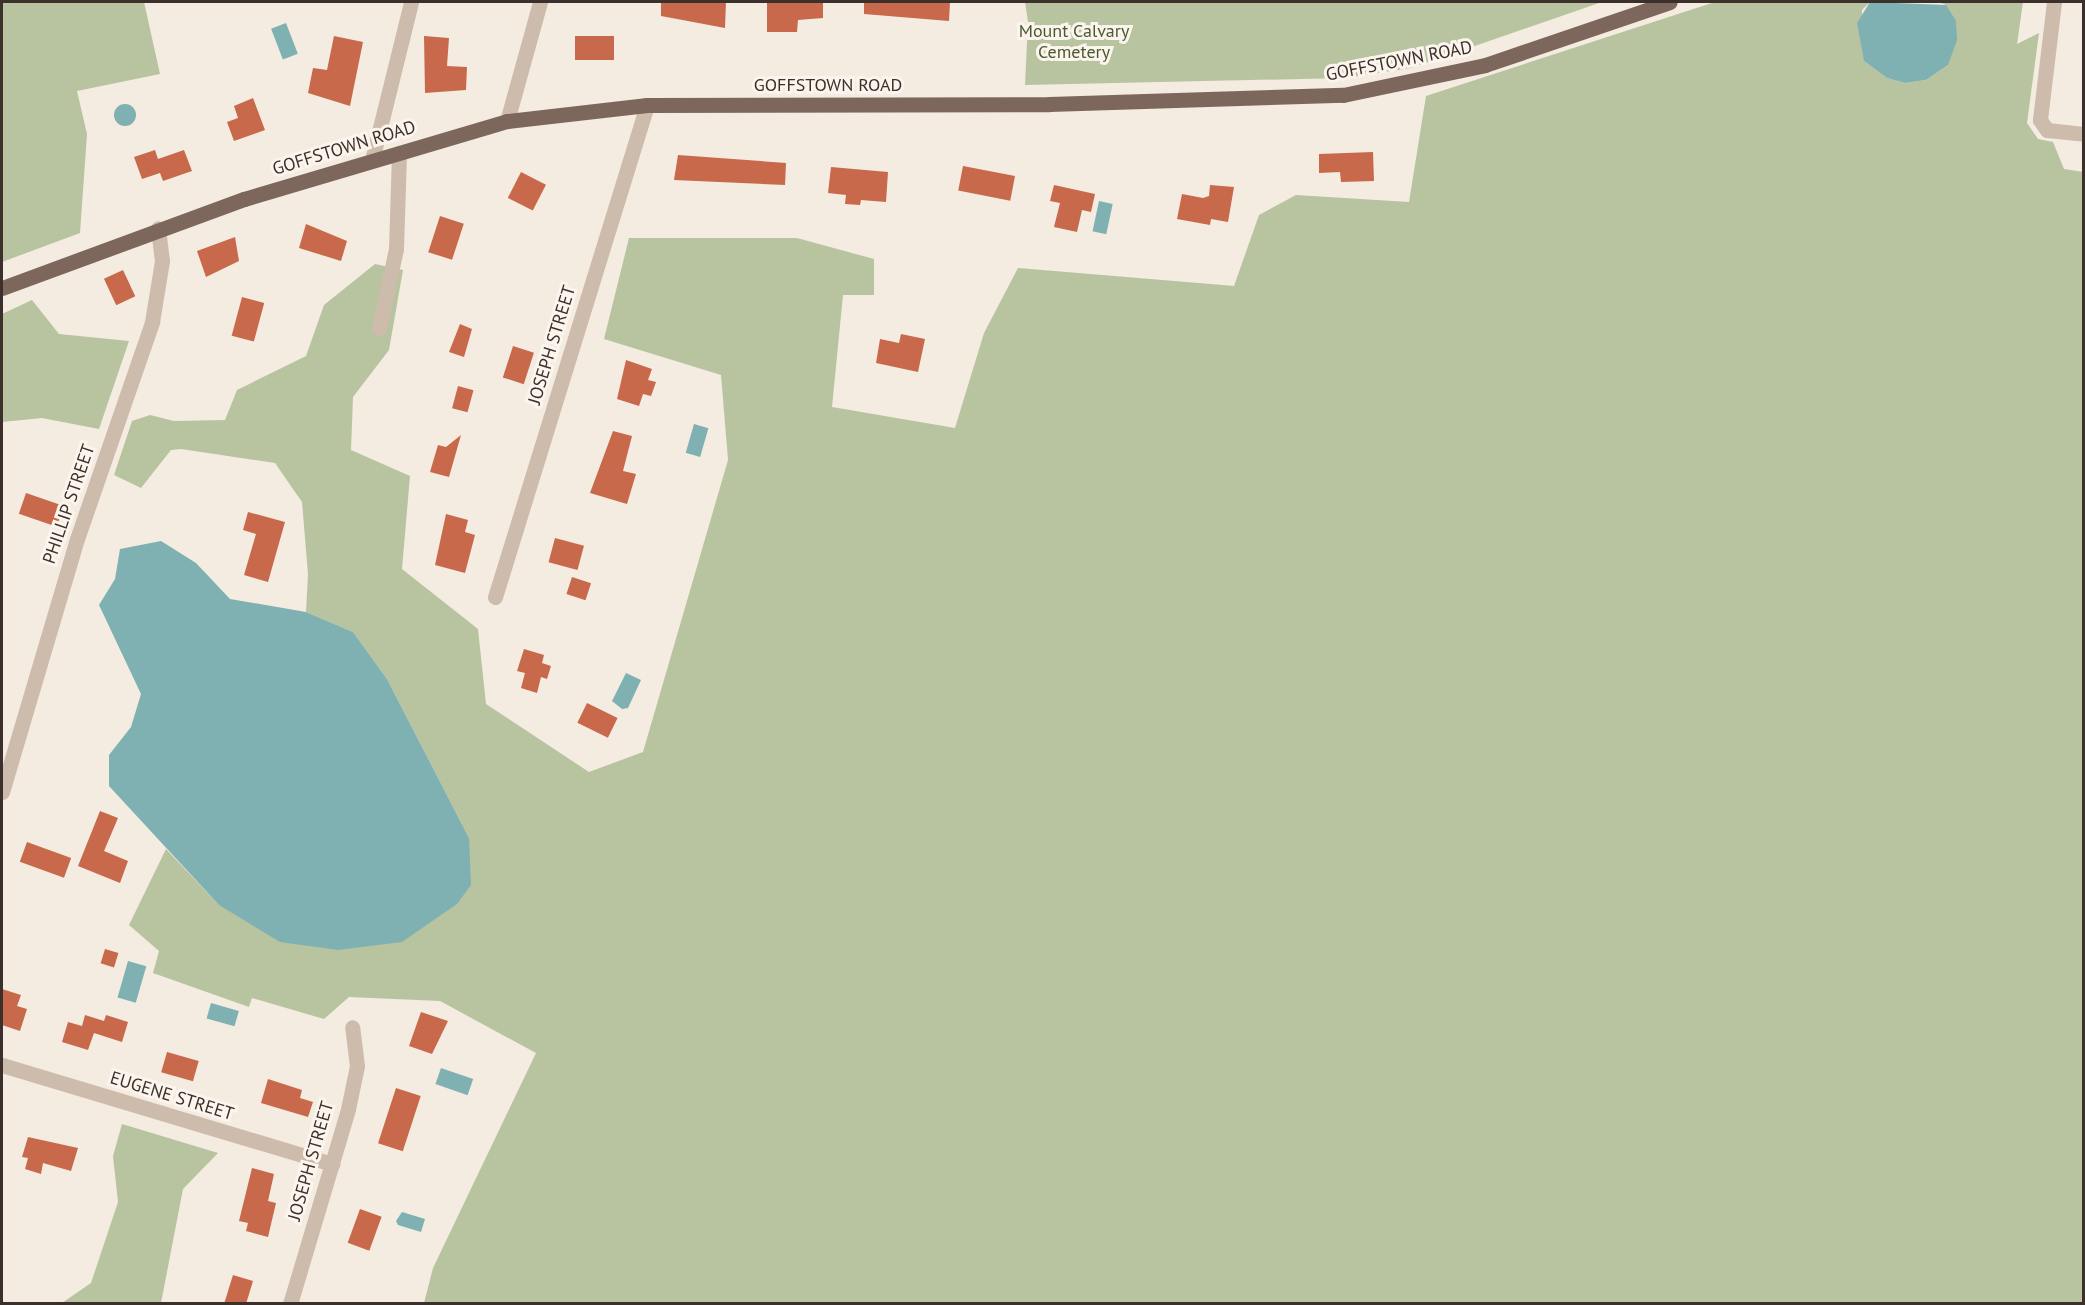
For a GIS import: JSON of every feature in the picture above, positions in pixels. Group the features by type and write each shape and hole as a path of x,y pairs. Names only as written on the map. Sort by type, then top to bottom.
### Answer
{"main road":[{"name":"GOFFSTOWN ROAD","path":"2,288 158,228 372,160 507,121 646,105 1016,105 1343,95 1485,65 1670,2"}],"street":[{"path":"372,160 411,2"},
{"path":"507,121 540,2"},
{"path":"2054,2 2040,120 2046,129 2084,134"},
{"name":"JOSEPH STREET","path":"495,597 646,105"},
{"path":"379,328 396,249 399,153"},
{"name":"PHILLIP STREET","path":"2,792 77,539 152,322 162,261 158,228"},
{"name":"JOSEPH STREET","path":"290,1304 332,1164 357,1066 351,1027"},
{"name":"EUGENE STREET","path":"2,1065 332,1164"}],"green space":[{"path":"2,2 144,2 160,74 77,91 87,134 80,233 2,262"},
{"name":"Mount Calvary Cemetery","path":"1025,2 1602,2 1411,68 1346,78 1025,85 1028,22"},
{"path":"1715,2 1870,2 1862,10 1864,61 1887,78 1905,83 1926,80 1948,65 1946,5 1939,2 2023,2 2017,44 2039,33 2027,123 2038,139 2053,142 2064,169 2084,172 2083,1303 424,1303 433,1268 536,1053 440,1001 349,997 324,1019 252,998 249,1007 153,973 159,951 129,925 166,849 219,905 469,838 387,679 353,632 306,612 308,574 302,502 275,463 181,449 171,450 141,488 114,475 132,421 150,415 174,421 225,420 237,390 306,356 324,305 375,264 403,270 389,350 353,397 351,450 410,476 402,569 478,629 486,704 589,772 643,752 728,460 721,375 604,339 629,238 797,238 874,259 874,295 843,295 832,407 955,428 984,333 1018,268 1234,286 1259,215 1296,195 1409,202 1426,96"},
{"path":"32,300 59,334 129,341 99,429 42,418 2,422 2,314"},
{"path":"122,1124 218,1153 183,1189 161,1303 62,1303 91,1283 118,1202 113,1156"}],"water":[{"path":"1870,2 1946,5 1956,21 1957,40 1948,65 1926,80 1905,83 1887,78 1864,61 1857,23"},
{"path":"286,23 298,54 283,60 271,29"},
{"path":"125,104 133,107 136,115 133,123 125,126 117,123 114,115 117,107"},
{"path":"1099,201 1113,204 1106,234 1093,231"},
{"path":"694,424 708,428 700,457 686,453"},
{"path":"161,541 196,563 230,599 306,612 353,632 387,679 469,838 471,885 457,904 402,942 338,950 280,942 219,905 109,786 109,755 131,727 141,694 99,605 115,579 120,549"},
{"path":"626,673 641,680 628,708 622,709 612,701"},
{"path":"128,961 146,966 136,1003 118,998"},
{"path":"211,1003 239,1011 234,1026 207,1018"},
{"path":"441,1068 473,1079 468,1095 435,1084"},
{"path":"402,1212 425,1219 421,1232 398,1225 396,1221"}],"building":[{"path":"661,2 726,2 725,28 661,16"},
{"path":"767,2 823,2 823,18 798,20 797,32 767,32"},
{"path":"864,2 950,2 949,21 864,14"},
{"path":"334,36 363,42 350,106 308,93 313,68 327,70"},
{"path":"424,36 449,38 447,66 467,67 466,90 425,93"},
{"path":"575,36 614,36 614,60 575,60"},
{"path":"253,98 265,130 234,141 227,122 238,118 234,106"},
{"path":"155,150 158,159 184,150 192,171 163,181 160,173 142,179 134,157"},
{"path":"1373,152 1374,181 1341,182 1340,172 1319,173 1319,154"},
{"path":"678,155 786,163 785,185 674,180"},
{"path":"963,166 1015,176 1010,201 958,191"},
{"path":"831,167 888,172 886,202 861,200 860,205 845,204 846,195 828,193"},
{"path":"521,172 546,185 533,211 508,198"},
{"path":"1054,185 1095,194 1091,212 1082,210 1077,232 1054,227 1060,203 1050,201"},
{"path":"1210,185 1234,187 1228,222 1211,219 1210,225 1177,219 1182,194 1203,198 1209,196"},
{"path":"440,216 464,224 452,260 428,252"},
{"path":"306,224 347,241 341,261 299,248"},
{"path":"235,237 239,261 206,277 197,251"},
{"path":"123,270 135,296 116,305 104,279"},
{"path":"242,297 264,303 254,342 232,336"},
{"path":"460,324 472,329 464,357 449,352"},
{"path":"901,334 925,339 918,372 876,363 880,339 899,343"},
{"path":"513,346 534,353 524,384 503,377"},
{"path":"626,360 652,369 648,380 656,382 651,396 643,394 639,406 617,399"},
{"path":"458,386 473,390 468,412 452,408"},
{"path":"613,431 632,436 623,471 636,474 627,504 590,493"},
{"path":"461,435 449,477 430,472 438,445 446,447"},
{"path":"26,493 64,506 57,527 19,514"},
{"path":"248,512 285,522 268,582 244,575 256,534 243,530"},
{"path":"446,514 468,520 465,532 475,535 465,573 435,565"},
{"path":"555,538 584,546 578,570 549,562"},
{"path":"572,577 591,583 585,600 566,594"},
{"path":"524,649 544,655 542,663 551,666 547,679 541,677 537,693 521,688 525,673 517,671"},
{"path":"587,703 618,718 608,738 577,723"},
{"path":"100,811 118,818 104,851 128,861 120,883 78,866"},
{"path":"27,842 71,858 64,878 20,862"},
{"path":"105,949 118,953 114,967 101,963"},
{"path":"2,989 21,995 17,1006 27,1009 20,1031 2,1025"},
{"path":"421,1012 448,1021 432,1054 409,1046"},
{"path":"85,1015 104,1021 106,1015 128,1022 122,1042 94,1033 88,1050 62,1042 68,1022 82,1026"},
{"path":"167,1052 199,1061 193,1081 161,1072"},
{"path":"268,1079 302,1090 300,1098 313,1102 308,1117 261,1103"},
{"path":"396,1088 421,1096 403,1151 378,1143"},
{"path":"28,1137 78,1148 71,1171 43,1163 41,1174 25,1169 28,1158 22,1157"},
{"path":"252,1168 274,1174 268,1201 276,1203 268,1237 246,1231 248,1223 239,1221"},
{"path":"360,1209 382,1217 369,1251 348,1243"},
{"path":"233,1275 253,1281 246,1304 224,1304"}]}
